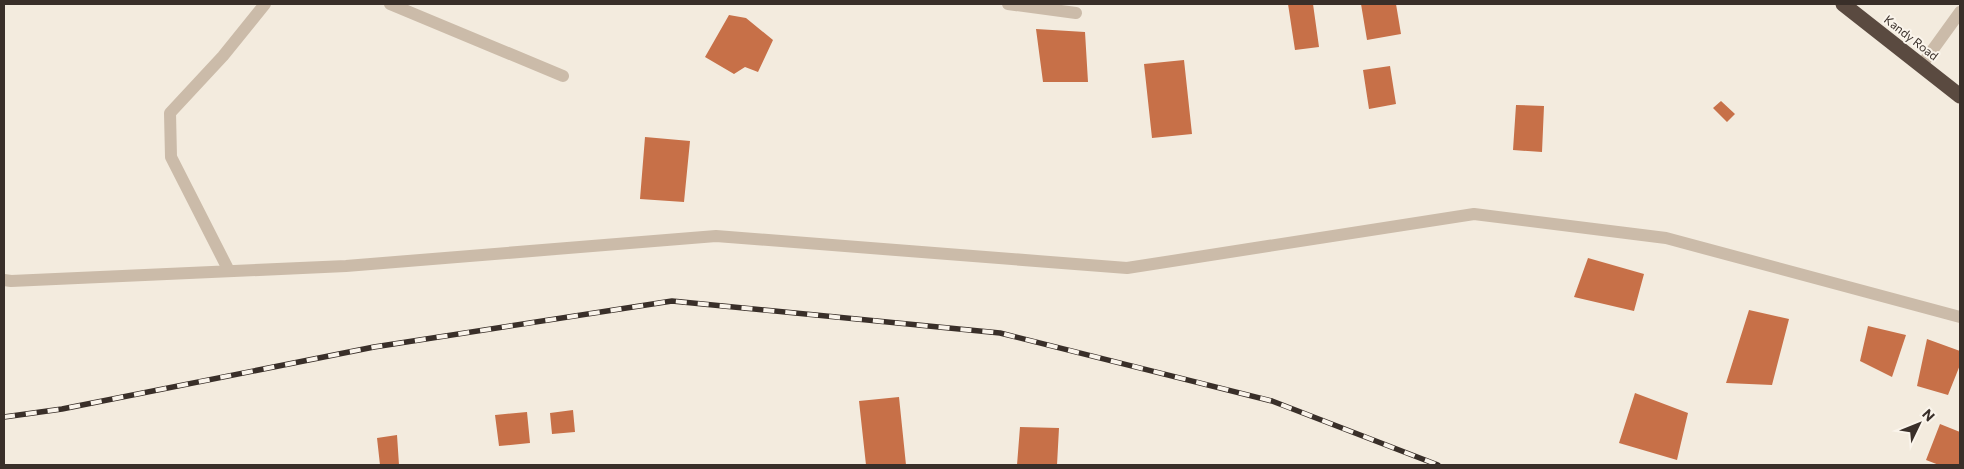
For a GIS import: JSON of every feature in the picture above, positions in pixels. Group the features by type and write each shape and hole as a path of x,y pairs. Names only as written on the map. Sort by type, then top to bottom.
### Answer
{"highway":[{"name":"Kandy Road","path":"1843,4 1960,96"}],"street":[{"path":"229,271 171,157 170,113 222,56 265,4"},
{"path":"390,4 563,76"},
{"path":"1008,4 1076,13"},
{"path":"1921,66 1960,12"},
{"path":"4,280 346,266 716,236 1127,268 1474,214 1666,238 1960,317"}],"building":[{"path":"1288,4 1313,4 1319,47 1295,50"},
{"path":"1361,4 1396,4 1401,34 1367,40"},
{"path":"729,15 746,18 773,40 758,72 745,67 734,74 705,57"},
{"path":"1036,29 1085,32 1088,82 1043,82"},
{"path":"1184,60 1192,134 1152,138 1144,64"},
{"path":"1390,66 1396,104 1369,109 1363,70"},
{"path":"1721,101 1735,114 1727,122 1713,108"},
{"path":"1516,105 1544,106 1542,152 1513,150"},
{"path":"645,137 690,141 684,202 640,199"},
{"path":"1588,258 1644,274 1634,311 1574,297"},
{"path":"1749,310 1789,319 1772,385 1726,383"},
{"path":"1868,326 1906,335 1892,377 1860,361"},
{"path":"1927,339 1960,351 1960,365 1948,395 1917,386"},
{"path":"1635,393 1688,413 1677,460 1619,443"},
{"path":"899,397 906,465 866,465 859,401"},
{"path":"573,410 575,432 552,434 550,413"},
{"path":"527,412 530,443 499,446 495,415"},
{"path":"1940,424 1960,432 1960,465 1939,465 1926,460"},
{"path":"1020,427 1059,428 1057,465 1017,465"},
{"path":"397,435 399,465 380,465 377,438"}],"railway":[{"path":"4,417 62,409 374,347 672,301 1000,333 1272,401 1438,465"}]}
